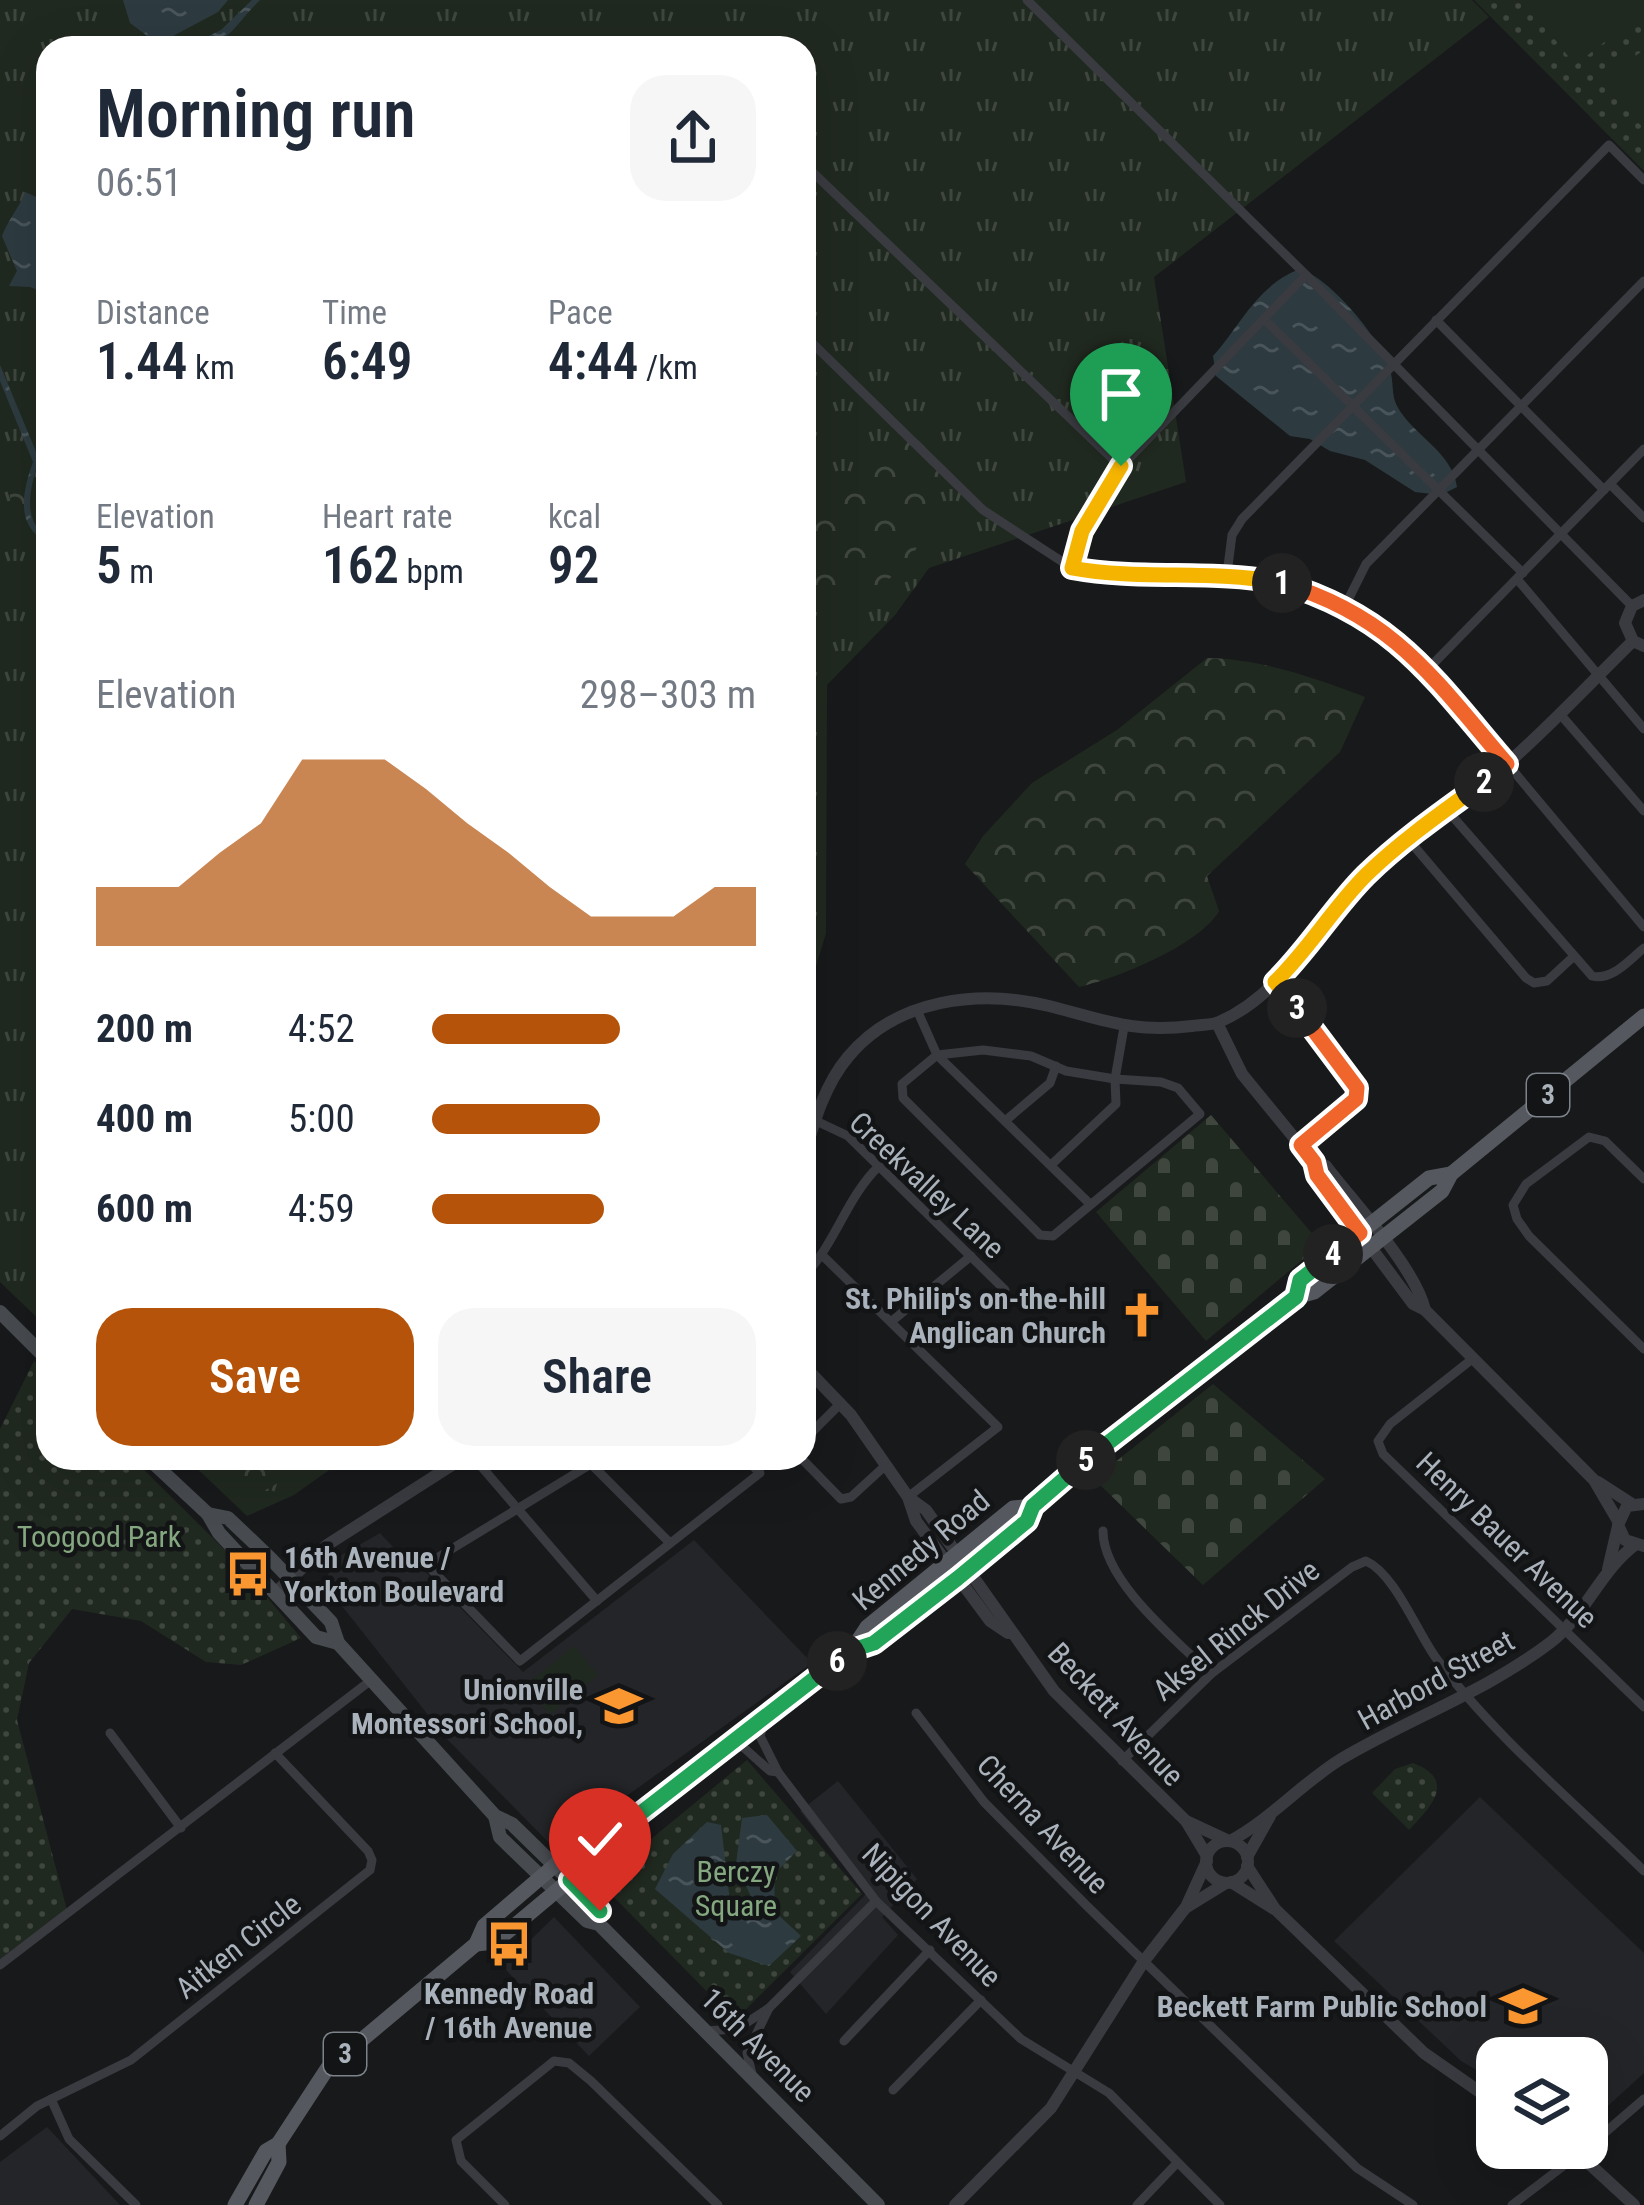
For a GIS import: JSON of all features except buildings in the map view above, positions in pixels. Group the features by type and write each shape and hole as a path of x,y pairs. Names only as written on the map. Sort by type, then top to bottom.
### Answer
{"main road":[{"name":"Kennedy Road","path":"476,1943 495,1942 622,1836 628,1823 767,1713 853,1650 874,1643 963,1574 1027,1521 1033,1506 1123,1428 1296,1297 1300,1280 1442,1191 1450,1174 1644,1016"},
{"path":"0,1312 36,1348"},
{"name":"16th Avenue","path":"161,1470 208,1514 219,1534 316,1636 338,1643"},
{"name":"Kennedy Road","path":"853,1650 867,1627 1013,1508 1033,1506"},
{"name":"16th Avenue","path":"208,1514 228,1518 290,1579 331,1622 338,1643 370,1681 496,1816 512,1824 564,1886 586,1921 599,1924 878,2205"},
{"name":"Kennedy Road","path":"235,2205 266,2151 278,2144 327,2069 476,1943 484,1925 548,1871 612,1823 628,1823"},
{"name":"Kennedy Road","path":"256,2205 279,2162 278,2144"}],"street":[{"path":"816,1116 845,1060 863,1041 917,1010 952,998 1043,1004 1124,1027 1153,1030 1217,1023 1275,982 1366,875 1507,764 1638,644 1625,623 1638,603 1562,534 1027,0"},
{"path":"1226,574 1231,540 1241,519 1609,145 1644,179"},
{"path":"816,175 1121,466"},
{"path":"1072,568 1082,531 1121,466 1306,275"},
{"path":"1345,607 1361,569 1644,281"},
{"path":"1634,292 1644,302"},
{"path":"1264,319 1520,576 1644,729"},
{"path":"1436,320 1644,518"},
{"path":"816,347 983,510 1072,568 1135,577 1226,574 1281,582 1345,607 1390,635 1428,669 1644,927"},
{"path":"1428,669 1644,449"},
{"path":"1559,714 1644,811"},
{"path":"1447,810 1573,957 1599,978 1644,948"},
{"path":"1408,838 1526,978 1547,981 1573,957"},
{"path":"1275,982 1357,1088 1356,1099 1301,1145"},
{"path":"917,1010 938,1055 1090,1204"},
{"path":"1217,1023 1242,1074 1314,1162 1326,1166 1413,1304 1425,1310 1594,1480 1638,1504"},
{"path":"1051,1165 1116,1104 1114,1079 1124,1027"},
{"path":"983,1051 1031,1056 1114,1079 1161,1082 1178,1088 1200,1114 1053,1236 1040,1235 902,1098 902,1084 938,1055 983,1051"},
{"path":"1005,1121 1050,1083 1056,1066"},
{"name":"Creekvalley Lane","path":"816,1121 848,1136 1005,1290"},
{"path":"1644,1179 1605,1141 1589,1137 1526,1184 1514,1205 1529,1236 1644,1349"},
{"path":"816,1263 854,1194 879,1166"},
{"path":"823,1256 998,1426 908,1496"},
{"path":"892,1322 971,1256"},
{"name":"Henry Bauer Avenue","path":"1472,1360 1390,1424 1378,1441 1383,1454 1644,1707"},
{"name":"Beckett Avenue","path":"816,1378 841,1403 908,1496 926,1510 990,1622 1014,1637 1054,1691 1186,1821 1207,1859"},
{"path":"816,1429 841,1403"},
{"path":"813,1470 841,1499 851,1497 886,1465"},
{"path":"276,1592 348,1530 444,1470"},
{"path":"484,1470 596,1601"},
{"path":"581,1470 432,1562 430,1568 520,1661 760,1473 757,1470"},
{"path":"597,1470 670,1543"},
{"path":"1594,1480 1622,1535 1641,1545"},
{"path":"1618,1523 1622,1510 1638,1504"},
{"name":"Harbord Street","path":"1230,1841 1346,1756 1522,1663 1564,1629 1586,1608 1608,1570 1618,1523"},
{"path":"1103,1531 1103,1547 1111,1564 1156,1621 1210,1674"},
{"name":"Harbord Street","path":"1608,1570 1641,1545"},
{"name":"Aksel Rinck Drive","path":"1122,1761 1210,1674 1366,1561 1385,1576 1435,1656 1466,1695"},
{"path":"0,1965 370,1681"},
{"path":"1466,1695 1644,1871"},
{"name":"Nipigon Avenue","path":"767,1713 760,1736 778,1772 876,1901 1021,2039 1109,2093 1220,2205"},
{"name":"Cherna Avenue","path":"916,1713 984,1802 1144,1961 1357,2168 1414,2205"},
{"path":"110,1733 181,1828"},
{"name":"Nipigon Avenue","path":"722,1749 743,1748 770,1771 778,1772"},
{"name":"Aitken Circle","path":"0,2136 51,2099 131,2060 370,1870 368,1852 274,1753"},
{"name":"Harbord Street","path":"1247,1862 1271,1814"},
{"name":"Beckett Avenue","path":"1186,1821 1230,1841"},
{"path":"955,2205 1051,2108 1144,1961 1186,1907 1215,1845 1230,1841 1241,1846 1275,1909 1424,2053 1476,2089"},
{"path":"1207,1859 1211,1874 1240,1885 1262,1905 1275,1909"},
{"path":"1186,1907 1240,1878 1247,1862"},
{"path":"705,2031 737,2029 769,2008 876,1901"},
{"path":"844,2041 930,1950"},
{"path":"892,2090 981,2000"},
{"path":"756,2081 747,2053 769,2008"},
{"path":"505,2205 461,2161 456,2140 554,2061 569,2062 591,2080 718,2205"},
{"path":"51,2099 70,2139 136,2205"},
{"path":"1608,2128 1644,2099"},
{"path":"1137,2205 1177,2163"},
{"path":"1512,2205 1557,2169"},
{"path":"1601,2169 1634,2205"}],"shaded area":[{"name":"Unionville Montessori School,","path":"380,1533 414,1569 419,1565 523,1672 694,1540 812,1663 554,1848 447,1739 323,1582 340,1556"},
{"path":"838,1781 917,1879 882,1917 898,1935 826,2014 790,1972 866,1894 800,1811"},
{"name":"Beckett Farm Public School","path":"1480,1797 1644,1953 1644,2073 1608,2106 1608,2037 1476,2037 1476,2070 1334,1941"},
{"path":"554,1917 640,2007 589,2056 503,1967"},
{"path":"47,2127 120,2205 0,2205 0,2162"}],"green space":[{"path":"0,0 1472,0 1489,17 1154,277 1186,482 929,568 895,615 827,685 826,933 816,966 816,36 36,36 36,1316 0,1282"},
{"path":"1474,0 1644,0 1644,171"},
{"path":"1524,0 1644,0 1644,11 1575,65"},
{"path":"1644,50 1644,129 1600,80"},
{"path":"912,435 945,465 930,521 904,565 886,581 864,591 816,591 816,479 848,483"},
{"path":"33,445 36,548 16,539 8,482"},
{"path":"1207,658 1268,666 1365,697 1340,752 1207,876 1219,911 1209,924 1155,959 1079,987 965,864 983,836 1032,783 1117,730"},
{"path":"1211,1115 1321,1244 1206,1341 1096,1212"},
{"name":"Toogood Park","path":"34,1361 36,1470 144,1470 242,1567 301,1638 241,1665 206,1662 141,1621 72,1609 29,1663 17,1720 68,1914 0,1966 0,1429"},
{"path":"1213,1384 1325,1479 1203,1585 1094,1479"},
{"path":"199,1470 329,1470 294,1495 247,1516"},
{"path":"233,1470 301,1470 253,1497"},
{"path":"574,1646 598,1675 550,1714 526,1685"},
{"name":"Berczy Square","path":"747,1760 862,1894 735,2020 599,1882"},
{"path":"1413,1763 1427,1770 1437,1786 1431,1804 1409,1830 1372,1793 1395,1769"}],"water":[{"path":"123,0 228,0 218,12 173,36 147,36 130,23"},
{"path":"252,0 260,0 225,36 208,36"},
{"path":"25,192 36,197 36,289 9,286 17,271 2,236"},
{"path":"1300,269 1325,284 1365,327 1385,357 1397,406 1448,463 1457,487 1441,495 1415,492 1365,460 1290,436 1216,376 1213,356 1251,307 1272,285"},
{"path":"0,365 36,452 31,512 36,534 24,507 33,462 0,381"},
{"path":"767,1815 797,1851 775,1873 774,1911 801,1936 769,1966 729,1953 655,1889 673,1854 707,1822 721,1825 730,1902 751,1916 753,1901 736,1864 742,1818"}],"place":[{"name":"St. Philip's on-the-hill Anglican Church","path":"1142,1315"},
{"name":"16th Avenue / Yorkton Boulevard","path":"248,1574"},
{"name":"Unionville Montessori School,","path":"619,1706"},
{"name":"Kennedy Road / 16th Avenue","path":"509,1944"},
{"name":"Beckett Farm Public School","path":"1523,2006"}],"route":[{"path":"600,1911 570,1880 622,1836 628,1823 808,1681 853,1650 874,1643 958,1578 1027,1521 1033,1506 1123,1428 1296,1297 1300,1280 1360,1233 1301,1145 1356,1099 1357,1088 1275,982 1366,875 1507,764 1416,657 1376,625 1314,592 1226,574 1135,577 1072,568 1082,531 1121,466"}]}
